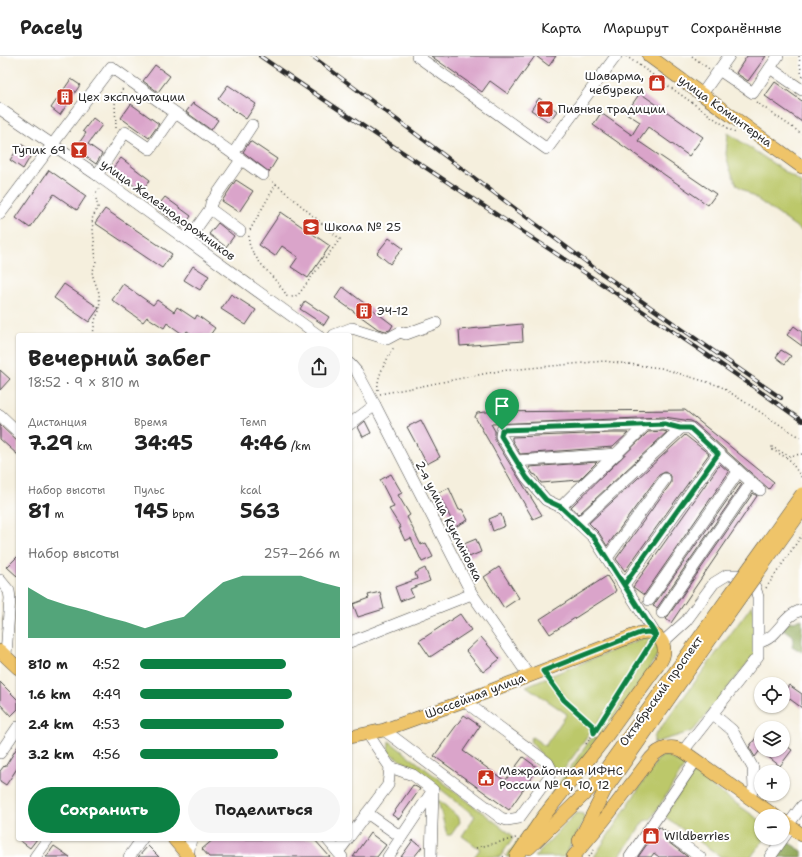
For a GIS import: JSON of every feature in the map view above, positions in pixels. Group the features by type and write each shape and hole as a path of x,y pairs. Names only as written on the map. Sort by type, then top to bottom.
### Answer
{"main road":[{"name":"улица Коминтерна","path":"649,56 802,167"},
{"path":"708,634 802,494"},
{"path":"708,634 802,510"},
{"name":"Шоссейная улица","path":"352,737 384,730 464,701 640,633 648,632 659,638"},
{"name":"Октябрьский проспект","path":"598,817 605,790 708,634"},
{"name":"Октябрьский проспект","path":"520,857 594,784 708,634"},
{"path":"512,854 604,741 661,661 665,650 659,638"},
{"path":"2,652 16,662"},
{"path":"2,652 16,666"},
{"path":"572,857 598,817 657,751 669,747 678,748 683,751 765,809"},
{"path":"176,841 188,856"}],"street":[{"path":"417,56 547,149 616,56"},
{"path":"702,94 729,56"},
{"path":"718,72 753,93 778,56"},
{"path":"0,214 111,67 263,175"},
{"path":"770,68 802,90"},
{"name":"улица Железнодорожников","path":"0,109 188,240 315,333"},
{"path":"100,178 125,132 150,149 175,113"},
{"path":"188,240 210,209 211,203 237,157 252,125"},
{"path":"210,209 240,231"},
{"path":"339,333 352,328 387,338 400,332 406,334 436,323"},
{"name":"2-я улица Куклиновка","path":"354,368 375,398 472,594 529,676"},
{"path":"352,422 375,398"},
{"path":"0,415 16,430"},
{"path":"683,751 689,741 713,714 758,656 758,600 756,590 747,579 737,575 723,576 714,583 686,621 659,638 594,538 561,507 546,500 527,478 501,436 502,430 664,424 680,428 690,428 760,490"},
{"path":"561,507 618,454 645,425"},
{"path":"579,523 680,428"},
{"path":"516,461 618,454"},
{"path":"624,585 718,454"},
{"path":"649,600 738,472"},
{"path":"607,558 665,479"},
{"path":"662,614 751,483"},
{"path":"0,580 9,591 10,598 2,652"},
{"path":"352,641 472,594"},
{"path":"759,642 771,638 784,621 792,614 802,610"},
{"path":"384,730 501,818 514,820 519,818 549,777 551,769 548,763 494,717 464,701"},
{"path":"713,714 732,730 753,768 754,788 749,797"},
{"path":"0,753 16,730"},
{"path":"368,734 390,767 413,775 433,790"},
{"path":"630,857 696,760"},
{"path":"352,833 388,785 390,767"},
{"path":"388,857 433,790"},
{"path":"431,857 433,790"},
{"path":"770,857 791,827 802,806"},
{"path":"367,813 401,837"},
{"path":"675,839 700,857"},
{"path":"35,857 47,841"},
{"path":"129,857 141,841"},
{"path":"188,856 191,841"},
{"path":"329,841 340,855 347,841"}],"path":[{"path":"626,56 702,110"},
{"path":"692,56 718,72"},
{"path":"799,56 802,79"},
{"path":"119,141 114,104 128,80"},
{"path":"756,102 802,134"},
{"path":"263,175 276,184 340,239 298,295 289,298 282,309"},
{"path":"93,333 95,320 100,309 99,294 92,274 96,261 92,219 98,207 96,195 100,178"},
{"path":"276,184 250,230 248,241 256,256 289,298"},
{"path":"392,336 394,346 383,370 375,398 499,371 604,361 661,368 720,386 802,440"},
{"path":"802,454 789,456 772,447 771,449 789,459 802,478"},
{"path":"758,600 802,535"},
{"path":"585,745 659,638"},
{"path":"543,671 564,700 593,726 594,733"},
{"path":"655,822 675,839"},
{"path":"476,848 517,838 512,844"},
{"path":"503,857 512,854"}],"green space":[{"path":"728,133 802,183 802,231 737,185 729,167 726,154"},
{"path":"752,605 755,612 755,654 693,731 654,743 654,737"},
{"path":"802,619 802,652 792,646 794,637 783,629 789,621 793,622"},
{"path":"645,637 651,638 609,707 559,776 530,741 532,737 545,746 567,714 526,686"},
{"path":"656,640 659,652 640,683 599,736 597,732"},
{"path":"594,737 597,738 516,857 506,857 591,739"},
{"path":"389,741 512,835 513,838 500,857 474,857 480,849 462,836 475,816 416,770 388,752"},
{"path":"663,756 668,756 685,766 651,819 644,821 619,857 594,857 658,759"},
{"path":"693,773 754,816 754,845 760,845 751,857 721,857 664,816"},
{"path":"438,801 440,801 459,818 460,822 451,835 447,835"},
{"path":"575,814 583,814 585,819 564,857 534,857"},
{"path":"790,844 802,851 802,857 773,857 774,855 780,855 782,852 780,849 783,845 790,845"}],"building":[{"path":"431,56 535,56 508,94 490,81 482,92"},
{"path":"536,56 556,56 549,66"},
{"path":"747,56 766,56 748,81 736,73"},
{"path":"155,65 170,76 158,92 143,81"},
{"name":"Цех эксплуатации","path":"71,79 80,85 60,115 51,108"},
{"path":"775,82 802,101 802,122 765,96"},
{"path":"228,85 256,104 246,119 218,99"},
{"path":"640,93 703,137 689,156 648,127 638,141 716,194 708,205 593,125 601,113 632,135 640,122 626,113"},
{"path":"539,98 557,111 549,122 531,110"},
{"path":"193,103 218,120 211,130 186,112"},
{"path":"131,104 159,124 149,138 121,118"},
{"path":"93,118 102,125 88,144 102,154 96,164 75,149 86,133 83,131"},
{"path":"250,141 277,159 269,172 243,152"},
{"path":"21,144 33,152 23,169 10,160"},
{"path":"121,158 150,180 141,191 112,169"},
{"path":"49,170 86,196 77,210 54,194 30,228 16,218"},
{"path":"236,180 253,191 239,212 222,201"},
{"path":"165,197 191,216 183,228 156,208"},
{"path":"105,209 172,254 162,268 95,223"},
{"path":"281,212 330,246 308,278 291,267 298,257 282,246 275,256 259,245"},
{"path":"218,223 234,236 226,247 209,234"},
{"path":"389,238 403,248 390,264 377,253"},
{"path":"193,266 209,276 200,290 184,280"},
{"path":"64,284 99,308 89,322 54,298"},
{"path":"123,284 153,305 157,300 174,312 177,307 195,319 197,315 215,328 211,333 190,333 187,331 186,333 181,333 167,323 164,328 147,317 143,322 112,300"},
{"name":"ЭЧ-12","path":"343,287 393,325 390,330 386,331 378,329 335,298"},
{"path":"231,294 256,310 246,325 221,309"},
{"path":"305,301 329,317 324,325 300,309"},
{"path":"522,324 523,341 460,346 459,330"},
{"path":"794,326 802,332 802,346 787,335"},
{"path":"781,350 791,356 785,364 776,357"},
{"path":"0,370 10,379 0,390"},
{"path":"685,410 774,482 769,489 691,421 664,417 491,424 495,431 495,440 542,515 533,519 475,417 477,413 486,412"},
{"path":"421,420 440,457 427,464 407,427"},
{"path":"365,421 371,433 363,437 358,427"},
{"path":"0,425 16,440 16,453 0,439"},
{"path":"648,432 667,432 579,514 571,507"},
{"path":"628,433 613,447 520,454 512,440 512,437"},
{"path":"685,435 709,454 625,571 616,559 671,483 671,476 665,472 659,475 607,546 599,533 589,523"},
{"path":"597,462 579,480 541,483 529,467"},
{"path":"720,464 729,472 644,595 633,587"},
{"path":"391,474 402,493 398,495 410,515 407,517 421,545 426,543 433,557 422,562 411,538 405,541 399,528 401,528 389,509 394,507 380,480"},
{"path":"740,482 742,484 657,608 653,606"},
{"path":"449,488 459,510 462,509 468,520 455,527 438,493"},
{"path":"753,493 757,496 671,623 666,619"},
{"path":"501,514 505,526 493,531 489,519"},
{"path":"476,539 481,552 469,557 464,544"},
{"path":"16,558 16,575 7,567"},
{"path":"499,567 519,598 504,608 484,577"},
{"path":"425,568 430,581 410,589 413,596 400,601 395,587 417,579 415,573"},
{"path":"607,576 616,590 614,593 550,634 540,619"},
{"path":"380,592 384,609 358,617 353,604 369,598 368,595"},
{"path":"460,614 471,630 430,657 419,641"},
{"path":"481,637 500,659 483,672 466,651"},
{"path":"0,682 16,698 16,711 11,716 0,704"},
{"path":"790,686 802,694 802,708 790,699"},
{"path":"464,715 480,726 463,751 505,781 523,757 538,768 509,810 434,756"},
{"path":"754,740 754,755 749,747"},
{"path":"16,749 16,770 6,785 0,781 0,771 4,766 5,767"},
{"path":"768,757 787,757 781,765"},
{"path":"413,785 420,789 399,819 392,815"},
{"path":"659,827 668,834 664,839 688,857 659,857 654,853 651,857 638,857"},
{"path":"370,833 386,845 377,857 353,857"},
{"path":"413,840 422,847 414,857 401,857"},
{"path":"21,841 35,841 30,848"},
{"path":"212,841 316,841 330,857 209,857 202,849"},
{"path":"54,846 70,857 46,857"},
{"path":"148,846 159,857 138,857"}],"railway":[{"path":"260,56 599,282 802,421"},
{"path":"312,56 597,270 781,398"}],"place":[{"name":"Шаварма, чебуреки","path":"657,83"},
{"name":"Цех эксплуатации","path":"65,97"},
{"name":"Пивные традиции","path":"545,109"},
{"name":"Тупик 69","path":"79,150"},
{"name":"Школа № 25","path":"311,227"},
{"name":"ЭЧ-12","path":"364,311"},
{"name":"Межрайонная ИФНС России № 9, 10, 12","path":"486,778"},
{"name":"Wildberries","path":"651,836"}],"route":[{"path":"502,430 501,436 527,478 546,500 561,507 594,538 612,568 656,635 651,632 640,633 543,671 564,700 580,717 593,726 594,733 612,707 656,635 624,585 718,454 690,428 680,428 664,424 502,430"}]}
